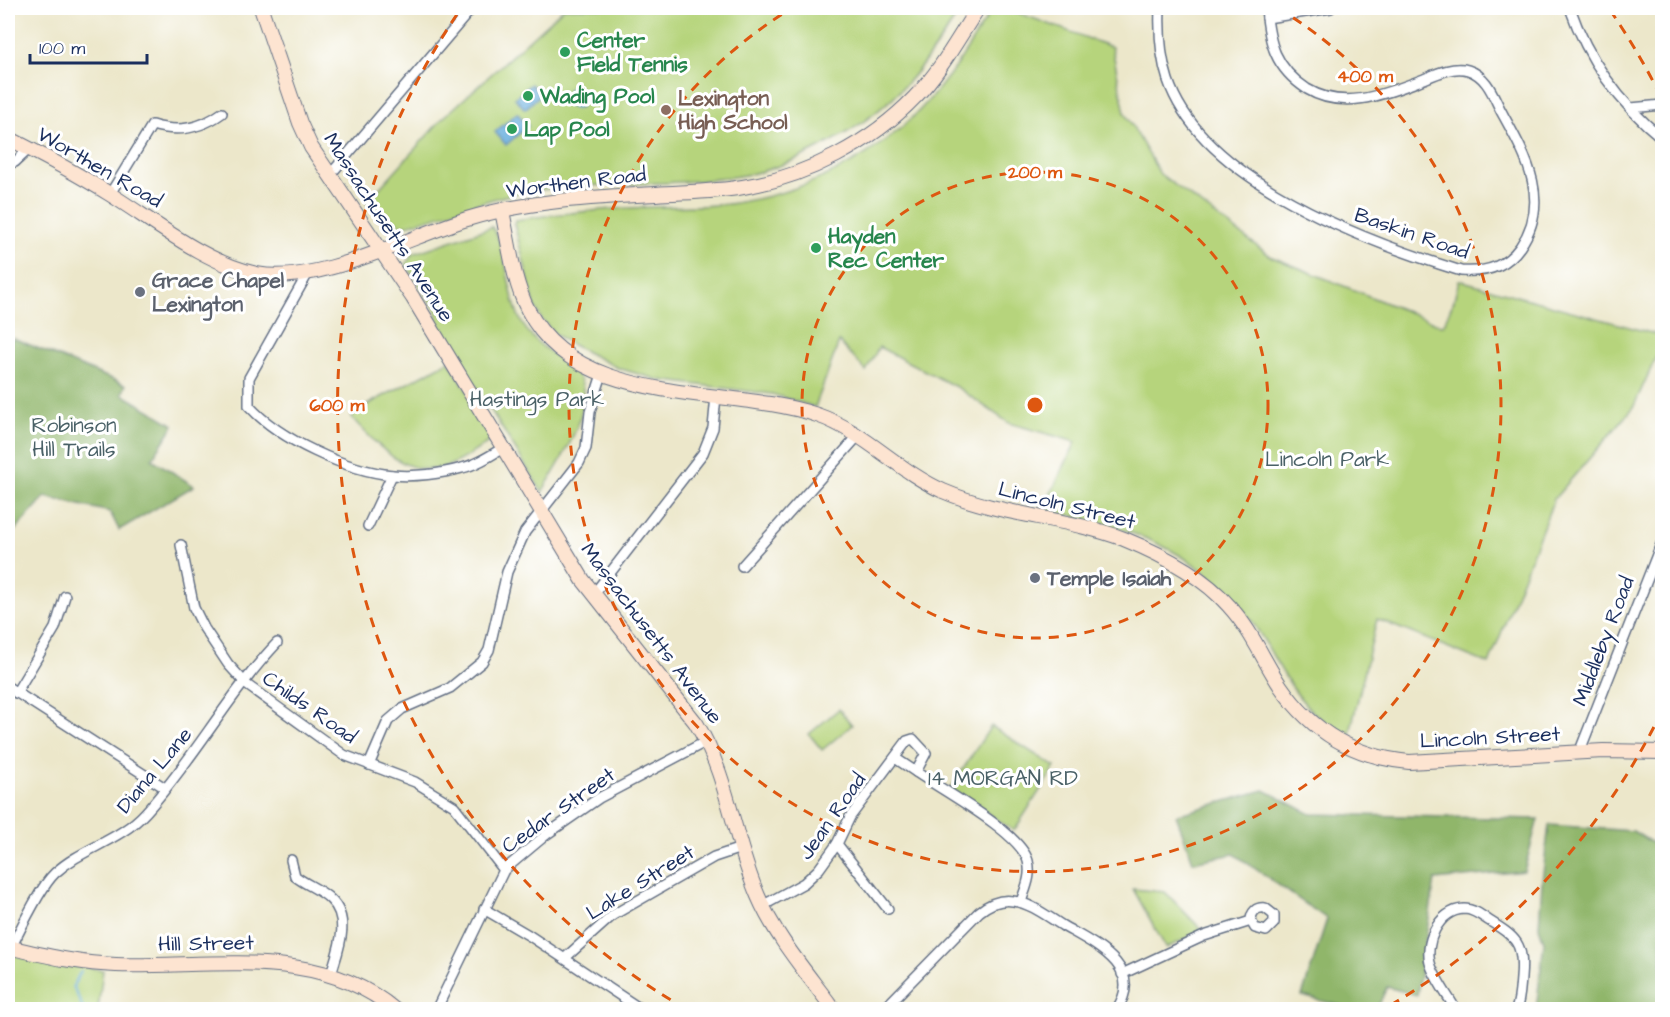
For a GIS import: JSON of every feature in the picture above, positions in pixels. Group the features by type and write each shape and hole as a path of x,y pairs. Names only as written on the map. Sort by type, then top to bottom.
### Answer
{"main road":[{"name":"Massachusetts Avenue","path":"261,8 300,123 311,147 380,250 593,595 696,723 707,741 719,767 741,848 762,906 778,935 834,1010"},
{"name":"Worthen Road","path":"8,138 110,194 227,264 256,274 286,276 308,273 467,219 535,204 744,188 789,175 839,154 883,126 917,96 942,64 978,8"},
{"name":"Lincoln Street","path":"502,212 522,295 533,319 553,342 602,374 651,388 760,401 805,411 841,425 902,468 941,490 982,506 1107,533 1146,548 1193,576 1228,604 1250,631 1282,688 1305,716 1328,736 1350,747 1384,759 1409,762 1579,753 1662,752"},
{"name":"Hill Street","path":"10,947 103,964 281,964 331,974 367,990 395,1010"}],"street":[{"path":"330,175 472,8"},
{"name":"Baskin Road","path":"1160,8 1162,57 1168,81 1186,115 1204,136 1270,189 1307,212 1331,223 1461,271 1477,273 1511,260 1523,244 1531,221 1534,203 1532,173 1525,152 1480,75 1466,70 1444,71 1374,97 1352,101 1335,99 1315,93 1299,83 1286,70 1270,44 1266,13"},
{"path":"1266,13 1331,8"},
{"path":"1570,8 1593,62 1630,108 1662,138"},
{"path":"1630,108 1662,105"},
{"path":"110,194 152,125 172,131 188,129 222,113"},
{"path":"8,163 15,162 29,149"},
{"path":"308,273 249,378 249,406 262,420 294,440 358,467 392,475 463,468 503,448"},
{"path":"369,765 388,721 402,709 450,688 483,662 489,650 507,572 525,532 579,463 586,448 590,412 602,374"},
{"path":"593,595 703,453 713,428 716,396"},
{"path":"742,566 858,436"},
{"path":"368,526 392,475"},
{"name":"Middleby Road","path":"1579,753 1662,542"},
{"name":"Childs Road","path":"181,545 194,608 216,648 244,682 339,752 415,782 454,806 504,870"},
{"path":"66,596 56,628 12,690 165,788"},
{"name":"Diana Lane","path":"10,947 53,874 67,863 131,827 165,788 244,682 277,643"},
{"name":"Jean Road","path":"762,906 804,884 837,844 850,817 907,741 913,739 926,753 916,772"},
{"name":"Cedar Street","path":"436,1010 504,870 550,832 599,798 707,741"},
{"path":"895,758 999,828 1021,848 1027,859 1029,876 1021,902"},
{"path":"837,844 888,909"},
{"name":"Lake Street","path":"565,958 613,915 714,857 741,848"},
{"path":"291,860 296,876 332,900 339,911 342,936 331,974"},
{"path":"883,1010 985,908 999,902 1021,902 1105,951 1116,961 1122,974 1123,993 1116,1010"},
{"path":"484,909 565,958 642,1010"},
{"path":"1456,1010 1431,968 1428,952 1434,932 1441,921 1462,909 1473,910 1517,940 1523,960 1516,1010"},
{"path":"1122,974 1204,936 1251,921"}],"green space":[{"name":"Lexington High School","path":"564,8 962,8 917,72 884,105 844,135 803,156 769,169 751,174 695,181 582,186 525,192 402,226 366,203 442,119"},
{"name":"Lincoln Park","path":"993,8 1005,8 1112,47 1125,113 1160,174 1272,257 1443,326 1454,300 1459,280 1662,336 1662,344 1633,408 1554,499 1489,664 1377,619 1349,737 1328,724 1309,708 1284,675 1248,616 1228,592 1205,573 1182,556 1130,532 1043,509 1076,442 1009,423 958,388 879,347 866,371 839,342 815,407 772,394 659,380 618,368 569,343 555,334 542,320 535,306 514,223 516,220 604,210 735,203 762,198 815,181 864,155 909,121 946,79"},
{"name":"Hastings Park","path":"492,227 502,248 515,308 525,328 537,342 573,370 581,382 583,397 581,414 575,431 542,492 439,327 435,308 406,265 412,254"},
{"name":"Robinson Hill Trails","path":"13,338 126,385 122,394 174,425 152,459 194,486 119,530 110,512 45,497 8,538 8,346"},
{"path":"449,361 496,437 464,458 444,467 416,468 403,463 380,447 351,417 365,406"},
{"path":"839,709 852,725 822,750 809,734"},
{"name":"14 MORGAN RD","path":"991,726 1055,767 1014,831 950,789"},
{"path":"1264,790 1311,814 1538,819 1524,871 1435,880 1417,995 1387,987 1377,1009 1354,1009 1302,996 1327,919 1234,854 1193,862 1176,815"},
{"path":"1549,825 1633,831 1662,849 1662,1009 1536,1009 1544,942 1539,927"},
{"path":"1133,889 1165,892 1203,931 1166,948"},
{"path":"8,954 103,970 98,1009 8,1010"}],"water":[{"name":"Wading Pool","path":"531,84 540,95 525,109 515,98"},
{"path":"575,84 585,96 581,107 575,109 565,104 573,98 567,91"},
{"name":"Lap Pool","path":"517,113 528,126 506,145 495,132"}],"waterway":[{"path":"81,971 73,986 84,1010"}],"place":[{"name":"Center Field Tennis","path":"565,52"},
{"name":"Wading Pool","path":"528,96"},
{"name":"Lexington High School","path":"666,110"},
{"name":"Lap Pool","path":"512,129"},
{"name":"Hayden Rec Center","path":"816,248"},
{"name":"Grace Chapel Lexington","path":"140,292"},
{"name":"Temple Isaiah","path":"1035,578"}]}
